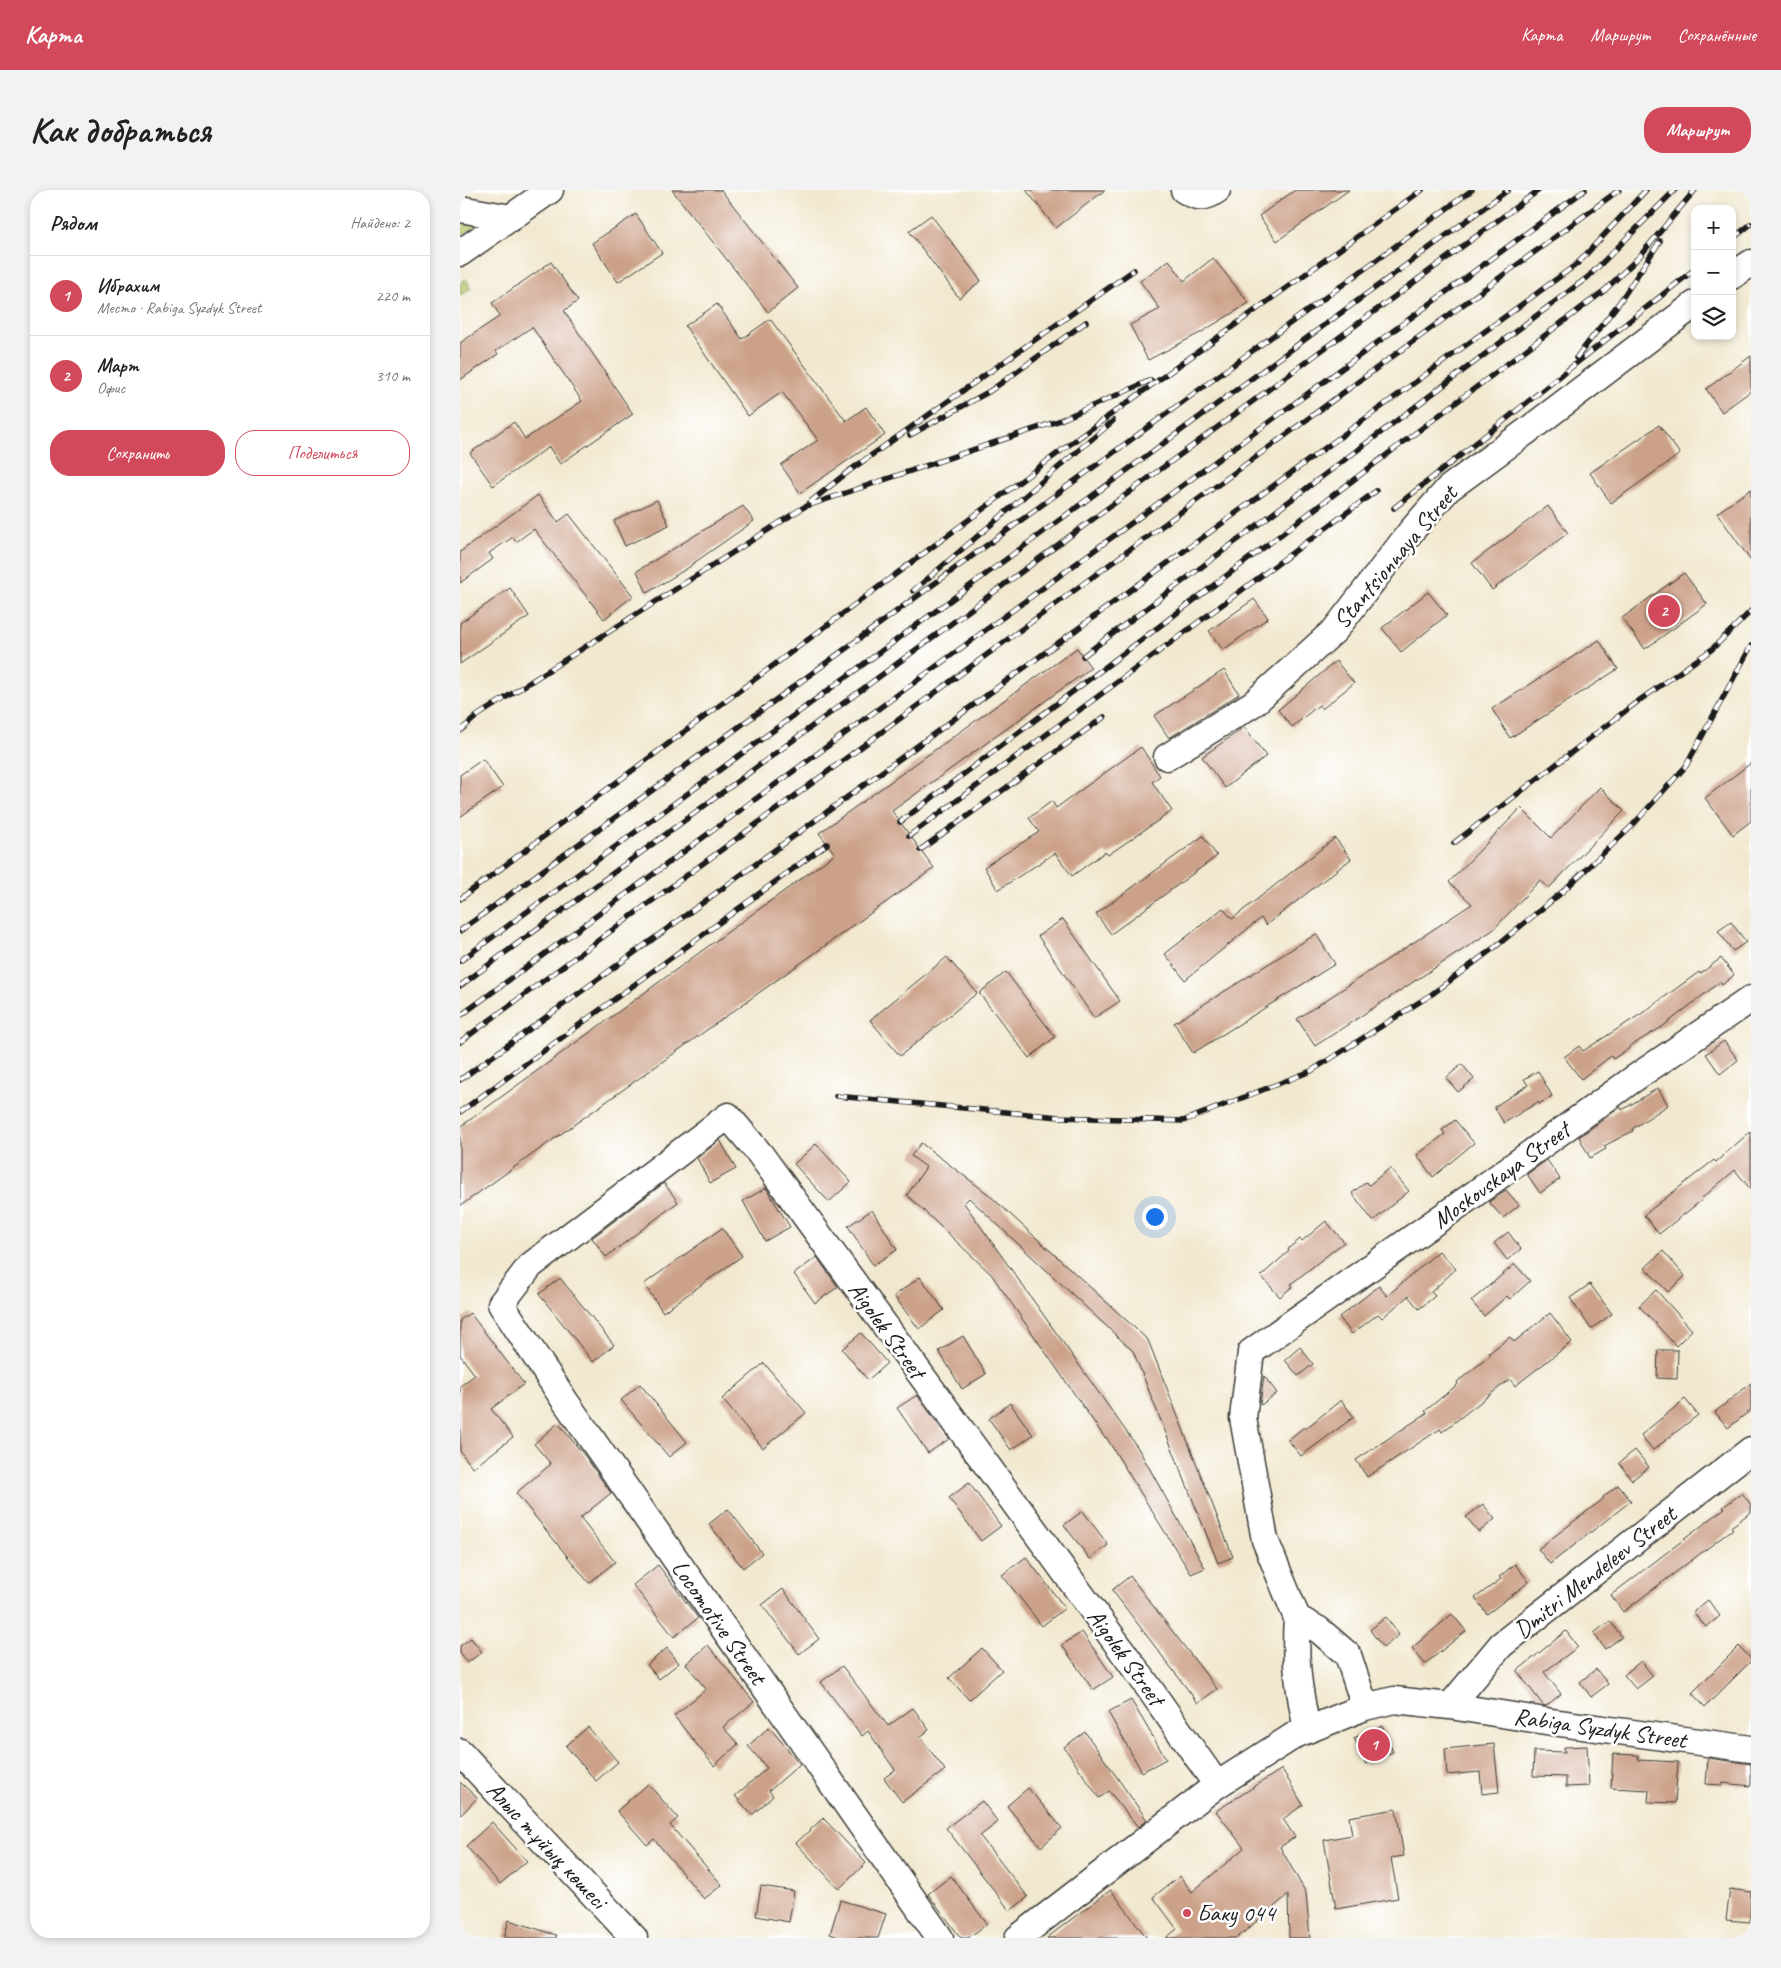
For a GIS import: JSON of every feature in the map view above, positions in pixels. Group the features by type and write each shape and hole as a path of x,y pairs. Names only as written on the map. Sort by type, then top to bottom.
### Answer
{"street":[{"path":"460,252 550,190"},
{"path":"1184,190 1196,197 1208,196 1217,190"},
{"path":"460,209 511,218"},
{"path":"1736,273 1751,263"},
{"name":"Stantsionnaya Street","path":"1167,757 1254,703 1335,630 1412,530 1448,489 1691,307"},
{"name":"Moskovskaya Street","path":"1297,1618 1265,1540 1244,1428 1243,1418 1251,1352 1632,1080 1750,1002"},
{"name":"Aigolek Street","path":"501,1304 530,1266 728,1116 760,1154 1142,1678 1217,1785"},
{"name":"Locomotive Street","path":"501,1304 564,1401 940,1938"},
{"name":"Dmitri Mendeleev Street","path":"1450,1706 1501,1645 1751,1450"},
{"path":"1308,1730 1297,1672 1295,1648 1297,1618 1319,1630 1348,1654 1366,1707"},
{"name":"Rabiga Syzdyk Street","path":"1018,1938 1217,1785 1295,1735 1366,1707 1394,1700 1450,1706 1751,1749"},
{"name":"Алыс тұйық көшесі","path":"460,1752 634,1938"}],"green space":[{"path":"460,219 481,223 460,237"},
{"path":"466,279 471,288 460,296 460,283"}],"building":[{"path":"672,190 721,190 798,288 768,312"},
{"path":"1026,190 1105,190 1056,228"},
{"path":"1295,190 1349,190 1277,241 1259,216"},
{"path":"636,214 662,253 618,282 592,243"},
{"path":"931,215 981,281 959,298 909,231"},
{"path":"1213,258 1249,303 1200,333 1148,360 1130,325 1160,309 1140,281 1169,260 1184,281"},
{"path":"551,262 578,301 564,311 633,414 560,464 549,447 493,486 470,453 514,422 525,439 582,401 532,327 496,351 498,354 460,380 460,343 500,316 492,303"},
{"path":"717,304 742,339 770,319 846,421 866,407 885,435 800,493 781,465 818,440 782,392 748,416 685,326"},
{"path":"1751,356 1751,391 1722,412 1706,389"},
{"path":"1659,425 1680,454 1611,503 1590,473"},
{"path":"1751,489 1751,561 1717,513"},
{"path":"538,495 558,522 569,514 633,596 604,619 534,529 516,542 513,537 489,553 493,559 460,583 460,552"},
{"path":"657,500 669,525 625,546 614,521"},
{"path":"743,506 754,521 691,566 647,593 637,571"},
{"path":"1548,506 1568,533 1492,590 1472,563"},
{"path":"1684,573 1707,604 1645,649 1622,618"},
{"path":"510,588 529,616 460,664 460,623"},
{"path":"1428,592 1447,615 1401,652 1382,628"},
{"path":"1254,599 1268,618 1223,650 1209,631"},
{"path":"1599,640 1618,669 1510,738 1492,709"},
{"path":"1077,648 1091,668 892,811 934,868 460,1206 460,1127 835,854 819,833"},
{"path":"1336,661 1354,683 1322,709 1319,705 1292,727 1278,710"},
{"path":"1224,670 1239,694 1169,738 1154,716"},
{"path":"1244,727 1266,756 1225,788 1202,757"},
{"path":"1141,747 1160,776 1152,782 1172,811 1108,855 1105,852 1072,876 1055,853 998,890 984,867 1039,832 1029,818 1052,801 1056,808"},
{"path":"483,759 503,787 460,817 460,775"},
{"path":"1751,763 1751,821 1733,835 1705,798"},
{"path":"1600,787 1624,811 1549,888 1540,880 1493,930 1315,1046 1297,1019 1472,904 1449,882 1521,808 1551,838"},
{"path":"1203,836 1217,856 1111,934 1096,914"},
{"path":"1335,838 1351,859 1266,925 1261,918 1185,980 1165,954 1223,908 1232,919"},
{"path":"1063,919 1120,1001 1094,1018 1038,936"},
{"path":"1731,922 1746,942 1733,951 1718,931"},
{"path":"1316,934 1335,964 1193,1053 1174,1023"},
{"path":"947,957 977,993 900,1056 870,1020"},
{"path":"1721,958 1734,975 1722,985 1720,982 1662,1027 1630,1046 1613,1059 1611,1056 1581,1079 1564,1057 1579,1046 1583,1051 1641,1014"},
{"path":"1006,972 1055,1037 1029,1058 979,993"},
{"path":"1724,1041 1738,1060 1720,1074 1706,1054"},
{"path":"1462,1064 1474,1079 1458,1092 1446,1078"},
{"path":"1538,1071 1552,1096 1539,1104 1538,1102 1504,1123 1494,1107 1528,1085 1524,1079"},
{"path":"1658,1088 1668,1105 1632,1129 1633,1131 1604,1146 1606,1149 1590,1158 1579,1137 1621,1107 1622,1110"},
{"path":"1455,1120 1474,1143 1433,1177 1417,1155 1445,1134 1442,1130"},
{"path":"1751,1131 1751,1190 1735,1170 1702,1200 1659,1234 1644,1215 1714,1160 1716,1162"},
{"path":"720,1140 736,1169 710,1183 697,1158"},
{"path":"921,1143 988,1194 1148,1340 1233,1557 1218,1563 1133,1351 969,1198 964,1203 1138,1448 1205,1568 1191,1574 1106,1437 991,1274 907,1195 926,1167 911,1156"},
{"path":"816,1144 851,1182 829,1202 794,1164"},
{"path":"1547,1160 1560,1179 1540,1193 1527,1174"},
{"path":"1390,1168 1409,1191 1373,1221 1352,1193 1366,1182 1369,1185"},
{"path":"664,1183 678,1202 606,1257 592,1238"},
{"path":"766,1188 790,1227 765,1241 743,1201"},
{"path":"1506,1190 1519,1205 1503,1218 1489,1202"},
{"path":"872,1210 897,1250 873,1265 848,1226"},
{"path":"1326,1221 1344,1242 1291,1284 1293,1286 1280,1297 1261,1276 1289,1251 1288,1249 1300,1239 1302,1241"},
{"path":"722,1228 742,1256 663,1312 644,1284"},
{"path":"1508,1232 1521,1249 1507,1260 1494,1243"},
{"path":"1439,1251 1456,1269 1431,1292 1435,1296 1419,1309 1408,1296 1382,1318 1378,1314 1352,1334 1339,1317 1379,1286 1387,1296"},
{"path":"1663,1251 1685,1276 1668,1292 1645,1268"},
{"path":"817,1257 838,1287 815,1303 794,1274"},
{"path":"1515,1264 1530,1281 1510,1299 1507,1296 1484,1316 1471,1301"},
{"path":"920,1277 944,1310 919,1329 894,1296"},
{"path":"560,1278 614,1345 593,1362 539,1294"},
{"path":"1590,1284 1612,1314 1591,1329 1570,1298"},
{"path":"1656,1290 1692,1330 1676,1346 1639,1306"},
{"path":"470,1313 524,1384 491,1409 513,1437 473,1468 460,1451 460,1386 475,1375 460,1355 460,1320"},
{"path":"1550,1313 1572,1342 1515,1386 1510,1379 1442,1432 1440,1429 1367,1477 1356,1460 1427,1413 1425,1411 1491,1355 1489,1353 1510,1337 1514,1342"},
{"path":"861,1333 887,1363 868,1380 842,1349"},
{"path":"963,1336 986,1374 962,1389 939,1351"},
{"path":"1300,1347 1313,1364 1298,1376 1285,1360"},
{"path":"1658,1350 1678,1350 1677,1379 1657,1378"},
{"path":"764,1363 806,1413 763,1448 722,1399"},
{"path":"1264,1376 1277,1393 1261,1405 1260,1404"},
{"path":"1751,1383 1751,1410 1728,1428 1715,1412"},
{"path":"640,1384 687,1442 669,1457 621,1400"},
{"path":"917,1395 949,1439 928,1453 897,1408"},
{"path":"1685,1399 1698,1415 1653,1450 1641,1435"},
{"path":"1341,1400 1354,1417 1301,1456 1288,1440"},
{"path":"1010,1403 1033,1435 1011,1450 989,1419"},
{"path":"558,1423 585,1456 611,1493 580,1518 615,1562 589,1583 516,1493 551,1464 534,1444"},
{"path":"1635,1450 1649,1467 1632,1480 1619,1463"},
{"path":"969,1483 1001,1526 981,1541 949,1498"},
{"path":"1618,1485 1631,1501 1550,1564 1538,1549 1603,1499"},
{"path":"1742,1493 1751,1505 1751,1512 1731,1527 1733,1529 1623,1612 1611,1595"},
{"path":"1483,1504 1495,1519 1479,1532 1466,1517"},
{"path":"728,1509 762,1553 743,1568 709,1524"},
{"path":"1083,1511 1108,1545 1090,1559 1064,1525"},
{"path":"1026,1557 1065,1608 1042,1626 1002,1575"},
{"path":"1515,1564 1529,1582 1487,1614 1475,1598 1501,1579 1499,1577"},
{"path":"658,1565 698,1618 674,1637 633,1585"},
{"path":"1130,1576 1217,1689 1198,1703 1112,1590"},
{"path":"783,1589 819,1639 799,1654 762,1605"},
{"path":"1708,1600 1720,1616 1706,1627 1693,1612"},
{"path":"1452,1614 1466,1631 1425,1664 1412,1648"},
{"path":"1386,1617 1399,1635 1383,1648 1370,1630"},
{"path":"1610,1621 1622,1637 1605,1649 1594,1633"},
{"path":"1566,1631 1578,1647 1544,1672 1561,1694 1546,1706 1543,1705 1517,1671"},
{"path":"1082,1632 1113,1677 1093,1690 1062,1645"},
{"path":"471,1638 482,1652 467,1663 460,1653 460,1646"},
{"path":"708,1645 754,1702 723,1727 738,1744 714,1766 674,1716 706,1689 686,1664"},
{"path":"1739,1646 1751,1661 1705,1707 1692,1693"},
{"path":"667,1648 679,1663 659,1679 647,1665"},
{"path":"982,1648 1002,1670 969,1700 949,1678"},
{"path":"1641,1661 1653,1676 1636,1689 1624,1675"},
{"path":"842,1666 888,1726 913,1708 929,1730 920,1737 945,1770 902,1802 884,1778 895,1770 868,1731 862,1736 821,1682"},
{"path":"1596,1669 1608,1684 1591,1697 1580,1682"},
{"path":"1131,1700 1166,1759 1142,1772 1108,1712"},
{"path":"1382,1726 1393,1752 1366,1764 1354,1738"},
{"path":"588,1727 618,1762 596,1781 566,1746"},
{"path":"769,1727 800,1764 769,1791 773,1796 752,1815 735,1796 767,1768 748,1746"},
{"path":"1085,1732 1147,1820 1138,1827 1109,1791 1099,1798 1064,1747"},
{"path":"1494,1744 1499,1792 1482,1794 1480,1772 1447,1775 1445,1749"},
{"path":"1587,1746 1589,1786 1566,1787 1566,1777 1533,1776 1534,1751 1565,1752 1564,1747"},
{"path":"1613,1754 1638,1755 1638,1760 1678,1762 1675,1803 1648,1802 1649,1790 1611,1788"},
{"path":"1708,1758 1751,1764 1751,1786 1723,1783 1723,1785 1706,1784"},
{"path":"1282,1769 1303,1805 1283,1819 1295,1837 1280,1847 1306,1893 1310,1938 1289,1938 1288,1895 1237,1938 1166,1938 1177,1929 1153,1897 1180,1876 1192,1892 1244,1848 1216,1811"},
{"path":"460,1782 477,1798 460,1816"},
{"path":"648,1784 678,1818 670,1825 722,1885 704,1899 654,1839 647,1845 617,1811"},
{"path":"1028,1788 1062,1828 1041,1847 1007,1806"},
{"path":"982,1801 998,1822 980,1836 1028,1897 1010,1911 946,1828"},
{"path":"1396,1809 1404,1856 1391,1858 1398,1898 1336,1909 1324,1840 1352,1835 1349,1817"},
{"path":"823,1818 866,1863 839,1889 796,1843"},
{"path":"492,1822 527,1861 500,1884 466,1846"},
{"path":"951,1876 987,1924 968,1938 961,1938 928,1894"},
{"path":"761,1886 794,1891 789,1922 756,1916"},
{"path":"1730,1889 1751,1892 1750,1922 1726,1920"},
{"path":"1111,1890 1147,1938 1047,1938 1065,1924"},
{"path":"840,1900 886,1914 878,1938 842,1938 830,1934"},
{"path":"509,1920 556,1935 556,1938 504,1938"}],"railway":[{"path":"460,899 1081,436 1422,190"},
{"path":"460,931 1472,190"},
{"path":"460,961 1508,190"},
{"path":"460,986 1539,190"},
{"path":"460,1016 1585,190"},
{"path":"460,1042 1619,190"},
{"path":"460,1080 1577,264 1646,190"},
{"path":"1083,656 1588,277 1675,190"},
{"path":"900,822 1605,290 1639,257 1695,190"},
{"path":"1736,236 1751,224"},
{"path":"1576,358 1619,303 1660,241"},
{"path":"809,503 849,471 1134,270"},
{"path":"1394,508 1691,272"},
{"path":"910,435 990,391 1086,322"},
{"path":"460,731 477,716 804,507 1058,421 1151,380"},
{"path":"913,591 1113,421"},
{"path":"909,836 1376,491"},
{"path":"1454,843 1637,702 1711,650 1751,611"},
{"path":"836,1096 1059,1117 1183,1121 1311,1071 1432,994 1495,947 1561,893 1631,827 1686,766 1751,646"},
{"path":"920,850 1104,717"},
{"path":"460,1112 827,844"}],"place":[{"name":"Март","path":"1664,611"},
{"name":"Ибрахим","path":"1374,1745"},
{"name":"Баку 044","path":"1187,1913"}]}
